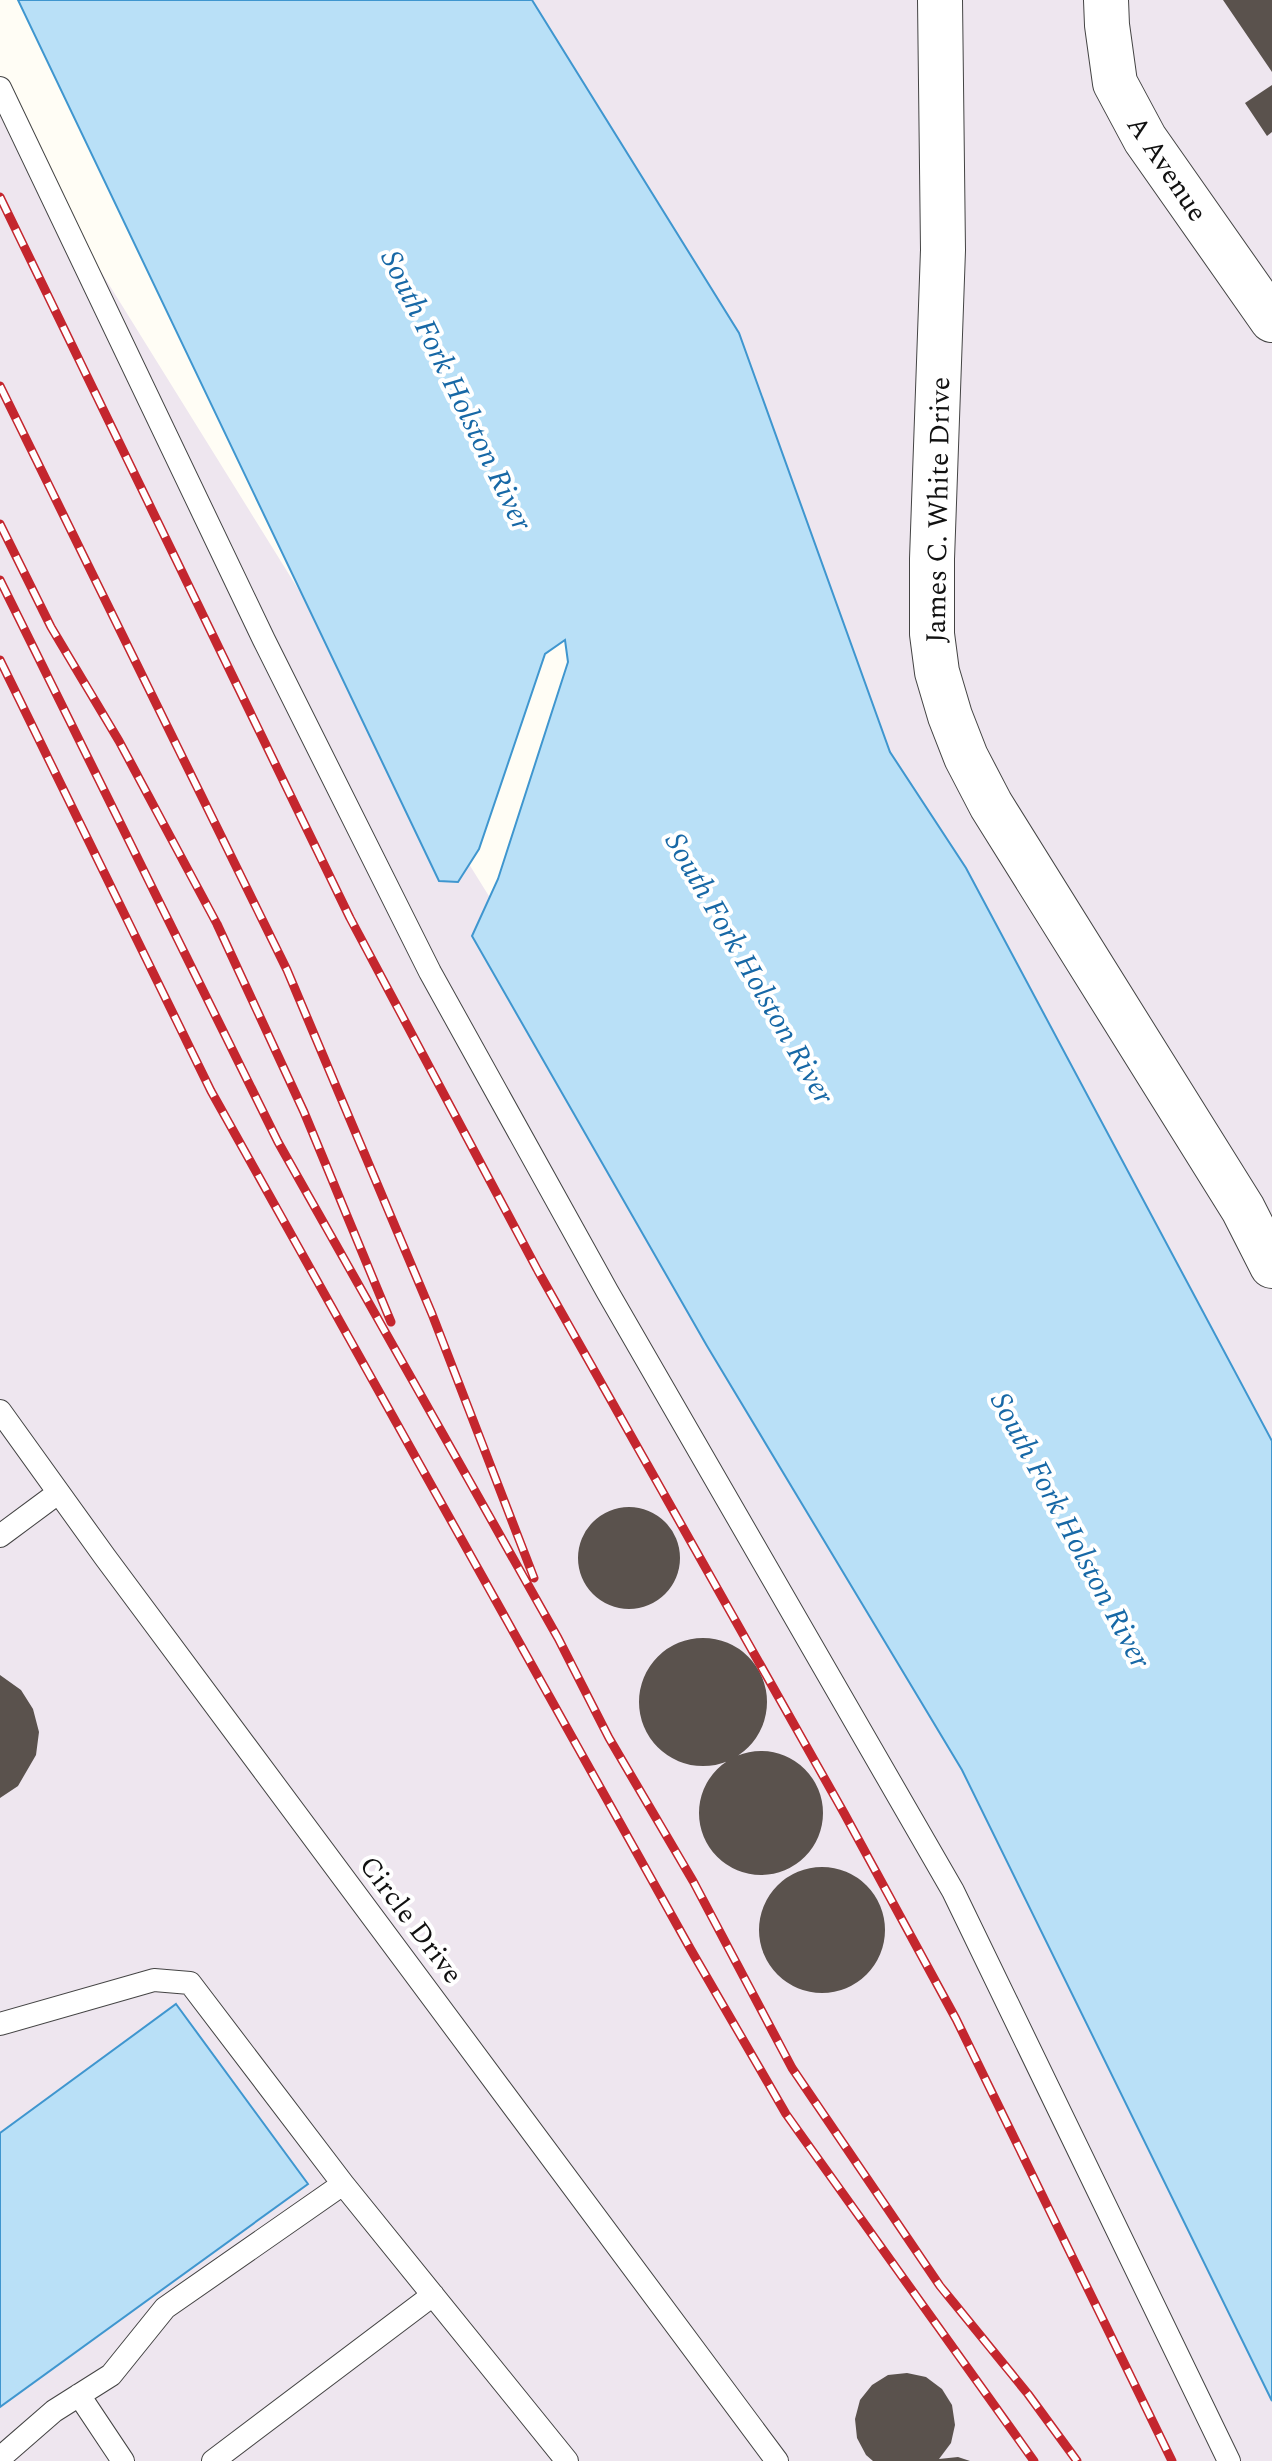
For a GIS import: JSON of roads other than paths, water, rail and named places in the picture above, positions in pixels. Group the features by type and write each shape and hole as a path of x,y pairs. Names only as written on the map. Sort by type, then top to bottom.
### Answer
{"street":[{"name":"James C. White Drive","path":"940,0 943,250 932,559 932,634 937,672 966,757 991,805 1243,1209 1272,1266"},
{"name":"A Avenue","path":"1106,0 1115,83 1145,139 1272,320"}],"lane":[{"path":"0,88 264,640 430,972 607,1291 953,1891 1229,2461"},
{"name":"Circle Drive","path":"0,1411 775,2460"},
{"path":"0,1536 58,1493"},
{"path":"0,2024 154,1980 190,1983 343,2184 567,2461"},
{"path":"0,2458 54,2411 111,2375 165,2308 343,2184"},
{"path":"213,2461 433,2295"},
{"path":"79,2395 123,2461"}],"water":[{"name":"South Fork Holston River","path":"18,0 532,0 739,333 890,752 966,868 1272,1441 1272,2401 962,1770 707,1346 472,936 498,879 568,662 565,640 545,654 479,849 458,882 439,881"},
{"path":"176,2004 308,2184 0,2407 0,2133"}],"railway":[{"path":"0,197 350,918 538,1271 844,1813 956,2019 1172,2461"},
{"path":"0,386 287,970 432,1314 534,1578"},
{"path":"0,524 51,627 119,741 217,924 304,1112 391,1322"},
{"path":"0,580 278,1142 558,1638 609,1738 693,1881 792,2068 940,2286 1028,2394 1077,2461"},
{"path":"0,660 211,1091 691,1950 786,2114 1034,2461"}]}
